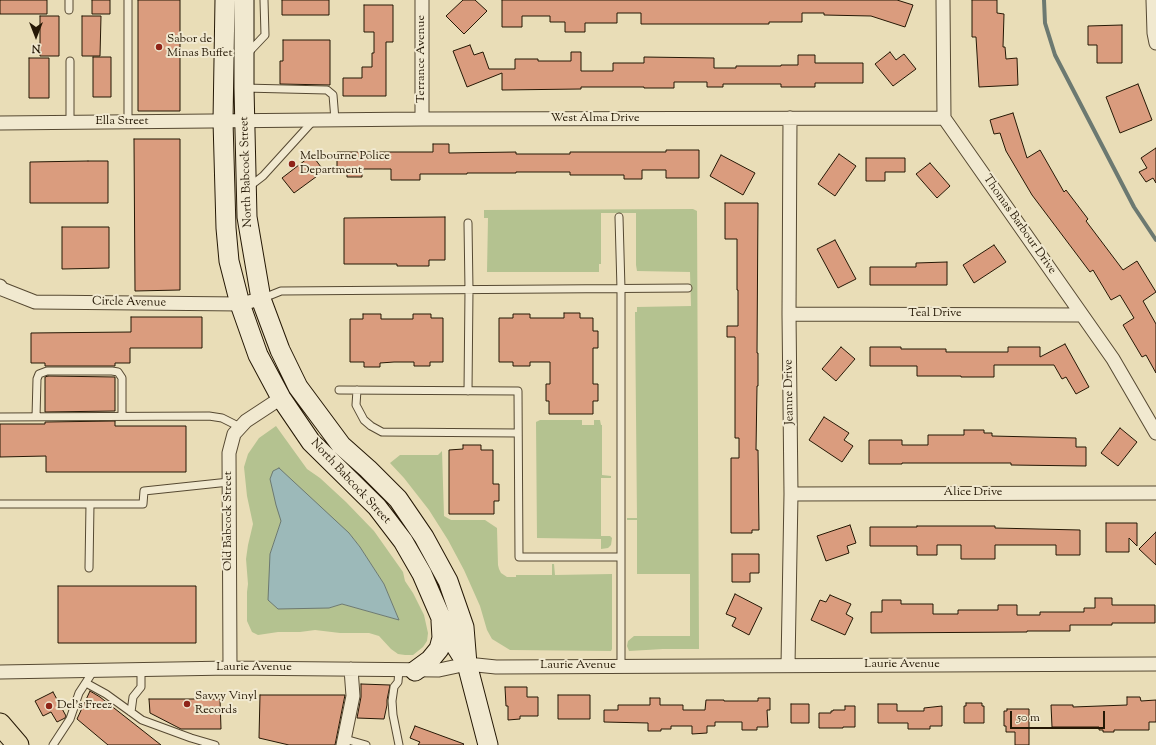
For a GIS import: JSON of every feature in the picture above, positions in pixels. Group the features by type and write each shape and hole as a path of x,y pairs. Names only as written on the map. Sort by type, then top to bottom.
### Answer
{"main road":[{"name":"North Babcock Street","path":"244,0 244,88 247,217 250,243 261,299 280,350 298,387 341,445 368,469 398,500 424,537 448,581 464,627 467,664 488,745"},
{"name":"North Babcock Street","path":"225,5 223,121 226,228 229,261 240,304 258,355 281,398 311,442 377,508 403,541 422,574 448,634 467,664"},
{"path":"407,670 430,660 439,649 442,638 441,620"},
{"path":"0,724 18,745"}],"street":[{"name":"Terrance Avenue","path":"422,0 422,119"},
{"path":"943,0 944,118"},
{"path":"1153,0 1154,33 1156,43"},
{"name":"Jeanne Drive","path":"788,666 791,494 789,314 790,118"},
{"name":"West Alma Drive","path":"245,121 422,119 944,118"},
{"name":"Thomas Barbour Drive","path":"944,118 1113,359 1156,433"},
{"name":"Ella Street","path":"0,123 245,121"},
{"name":"Circle Avenue","path":"0,286 2,289 35,302 240,304 261,299"},
{"name":"Teal Drive","path":"789,314 1082,315"},
{"name":"Old Babcock Street","path":"230,668 229,453 234,434 240,427 246,421 281,398"},
{"name":"Alice Drive","path":"791,494 1156,493"},
{"name":"Laurie Avenue","path":"0,672 230,668 439,670 467,664 496,666 788,666 1156,664"},
{"path":"344,742 353,696 351,669"}],"lane":[{"path":"69,0 69,10"},
{"path":"128,0 128,122"},
{"path":"244,58 265,35 264,0"},
{"path":"70,60 70,122"},
{"path":"244,88 326,90 333,95 335,120"},
{"path":"246,189 263,176 313,120"},
{"path":"619,217 621,289 621,666"},
{"path":"468,223 468,391"},
{"path":"261,299 281,291 688,288"},
{"path":"36,417 37,379 39,374 47,371 118,372 122,378 122,416"},
{"path":"339,390 518,391 519,557 621,557"},
{"path":"357,390 356,405 364,420 382,432 518,433"},
{"path":"0,417 209,416 222,418 240,427"},
{"path":"0,504 143,504 144,491 229,482"},
{"path":"89,568 90,504"},
{"path":"53,745 70,718 79,694 94,670"},
{"path":"131,712 133,697 141,687 141,670"},
{"path":"399,745 393,715 392,701 394,687 407,670"},
{"path":"86,683 106,694 142,720 215,745"},
{"path":"344,742 366,745"}],"green space":[{"path":"693,209 697,211 699,649 629,651 627,646 628,641 634,636 690,636 690,574 637,574 637,520 627,520 627,518 637,518 635,312 637,312 637,307 691,306 690,272 637,271 636,213 601,213 601,264 599,264 599,272 487,272 488,218 484,218 484,210"},
{"path":"540,420 582,420 582,425 594,425 594,420 600,420 602,425 602,475 611,476 611,478 601,478 601,536 610,536 612,538 611,545 608,548 601,549 601,539 537,538 536,422"},
{"path":"276,426 307,469 320,478 346,502 374,531 403,572 405,581 424,615 428,633 427,641 423,647 413,655 398,654 379,636 369,633 340,633 315,630 278,632 258,635 252,632 247,621 248,584 246,559 253,524 247,496 244,467 248,454 259,438","holes":["281,521 349,533 384,584 399,620 342,604 329,608 270,554"]},
{"path":"442,451 444,516 451,520 485,520 497,528 498,565 501,573 507,577 516,577 516,575 552,575 552,564 554,564 555,575 612,574 611,651 510,650 492,639 487,630 480,606 464,570 448,540 429,510 390,463 400,455 438,455"}],"water":[{"path":"279,468 349,533 384,584 399,620 342,604 329,608 278,609 268,600 270,554 281,521 270,479 273,471"}],"building":[{"path":"0,0 47,0 47,14 0,14"},
{"path":"92,0 110,0 110,14 92,14"},
{"path":"138,0 180,0 180,111 138,111"},
{"path":"282,0 329,0 329,15 282,15"},
{"path":"463,0 475,0 487,11 464,34 446,16"},
{"path":"502,0 897,0 913,5 905,27 871,16 824,15 824,13 802,13 802,22 769,22 769,24 641,24 641,13 617,13 617,23 585,23 585,32 565,32 565,22 550,22 550,16 522,16 522,27 502,27"},
{"path":"972,0 997,0 997,13 1004,14 1003,47 1005,47 1006,59 1017,58 1018,85 979,87 976,37 972,37"},
{"path":"364,5 393,5 393,42 386,42 386,96 343,96 343,78 362,78 362,67 372,67 374,32 364,32"},
{"path":"40,16 59,16 59,56 40,56"},
{"path":"82,16 101,16 100,56 82,56"},
{"path":"1122,25 1122,63 1097,63 1097,45 1088,45 1088,26"},
{"path":"283,40 330,40 330,85 280,84 280,61 283,61"},
{"path":"470,45 474,55 483,52 489,69 515,69 515,59 571,61 571,52 581,52 581,71 613,71 613,63 644,63 644,57 714,58 714,68 736,68 736,66 798,65 798,55 815,55 815,63 863,63 863,83 815,83 815,87 781,87 781,84 723,84 723,87 707,87 707,82 674,82 674,88 581,87 581,89 502,90 502,73 467,87 453,51"},
{"path":"890,52 896,60 904,54 916,69 893,86 875,64"},
{"path":"93,57 111,57 111,97 93,97"},
{"path":"29,58 49,58 49,98 29,98"},
{"path":"1138,84 1152,120 1120,133 1106,97"},
{"path":"1013,113 1027,158 1040,150 1064,192 1066,190 1088,219 1086,221 1123,270 1137,261 1156,292 1143,301 1156,324 1156,373 1146,355 1142,357 1123,325 1134,318 1120,295 1111,300 1093,270 1090,272 1032,195 1006,151 1000,133 994,134 990,120"},
{"path":"134,139 180,139 180,290 135,291"},
{"path":"433,144 449,144 449,153 516,152 516,154 570,154 570,152 666,152 666,150 699,150 699,178 666,178 666,170 642,170 642,179 624,179 624,175 570,175 570,172 516,172 420,174 420,180 391,180 391,169 362,169 362,177 347,177 347,169 337,169 337,152 433,152"},
{"path":"1156,148 1156,183 1153,178 1146,182 1139,172 1147,168 1141,158"},
{"path":"839,154 856,166 835,196 818,184"},
{"path":"312,155 324,171 294,193 282,178"},
{"path":"721,155 755,173 743,195 710,176"},
{"path":"866,158 905,158 905,172 885,172 885,181 866,181"},
{"path":"108,161 108,203 30,203 30,162"},
{"path":"930,163 950,186 937,198 916,174"},
{"path":"725,203 758,203 758,386 756,450 758,450 759,530 752,530 752,533 731,533 731,458 739,458 739,438 735,438 735,337 727,337 727,326 738,326 738,290 737,239 725,239"},
{"path":"445,217 445,260 429,260 429,266 397,266 397,264 344,264 344,218"},
{"path":"62,227 109,227 109,268 62,269"},
{"path":"835,240 856,279 838,288 817,249"},
{"path":"994,245 1006,262 974,283 963,265"},
{"path":"947,262 947,285 870,285 870,267 916,267 916,263"},
{"path":"564,313 580,313 580,318 593,318 593,331 598,331 598,348 593,348 593,384 598,384 598,401 593,401 593,414 549,414 549,401 546,401 546,384 550,384 550,362 530,362 530,366 513,366 513,362 499,362 499,318 513,318 513,314 530,314 530,318 564,318"},
{"path":"363,314 381,314 381,319 413,319 413,314 431,314 431,318 443,318 443,362 430,362 430,366 414,366 414,362 394,362 380,363 380,367 364,367 364,362 350,362 350,319 363,319"},
{"path":"131,317 202,317 202,348 130,348 130,363 115,363 115,366 45,366 45,363 31,363 31,333 131,332"},
{"path":"1065,344 1089,387 1076,394 1066,377 1062,379 1054,365 994,365 994,377 917,376 917,366 870,366 870,347 946,349 946,352 1008,352 1008,347 1040,347 1040,357"},
{"path":"841,347 855,359 836,381 822,369"},
{"path":"45,377 115,377 115,411 45,412"},
{"path":"824,417 849,433 844,440 853,446 842,462 809,440"},
{"path":"115,421 115,426 186,426 186,472 46,472 46,456 0,457 0,424"},
{"path":"1120,428 1137,442 1118,466 1101,453"},
{"path":"964,430 984,430 984,433 992,433 992,436 1076,438 1076,447 1086,447 1086,466 1011,465 1011,463 869,464 869,440 902,440 902,445 928,445 928,435 964,435"},
{"path":"463,445 481,445 481,450 493,450 493,484 499,484 499,501 494,501 494,514 449,514 449,450 463,449"},
{"path":"1106,523 1137,523 1137,546 1129,538 1129,552 1106,552"},
{"path":"850,525 856,543 847,546 849,553 826,561 817,536"},
{"path":"995,526 995,528 1080,530 1080,555 1056,555 1056,545 995,545 995,559 961,559 961,545 937,545 937,555 917,555 917,546 870,546 870,527"},
{"path":"1156,532 1156,565 1139,549"},
{"path":"732,554 759,554 759,573 750,573 750,582 732,582"},
{"path":"58,586 196,586 196,643 58,643"},
{"path":"735,594 762,608 749,635 732,626 736,618 726,614"},
{"path":"830,595 851,604 846,614 853,618 845,635 811,620 820,600 826,602"},
{"path":"1095,598 1112,598 1112,605 1155,605 1155,623 1070,625 1070,631 871,633 871,612 882,612 882,600 901,600 901,604 933,604 933,614 958,614 958,610 998,610 998,605 1017,605 1017,615 1040,615 1040,612 1084,612 1084,608 1095,608"},
{"path":"361,684 390,685 384,719 357,718 361,697"},
{"path":"505,687 527,687 527,697 538,697 538,716 520,716 520,719 508,720 508,706 506,706"},
{"path":"90,691 100,697 161,745 108,745 77,719"},
{"name":"Del's Freez","path":"53,692 66,716 57,722 51,712 43,716 35,701"},
{"path":"260,695 345,695 335,745 289,745 259,738"},
{"path":"558,695 590,695 590,719 558,719"},
{"path":"1127,697 1140,697 1141,701 1156,700 1156,722 1149,722 1149,730 1114,730 1114,732 1103,732 1103,730 1099,730 1099,727 1052,727 1051,705 1073,705 1073,707 1127,705"},
{"path":"650,698 660,698 660,705 683,705 683,710 705,710 706,700 758,701 758,698 770,698 770,710 767,710 768,727 757,727 757,730 742,730 742,722 715,722 715,726 707,726 707,733 692,734 692,726 671,726 671,729 648,731 648,723 604,722 604,710 618,710 618,705 650,705"},
{"path":"149,699 220,699 221,729 181,729 150,713"},
{"path":"966,703 982,703 982,706 984,706 984,723 964,723 964,706 966,706"},
{"path":"791,704 809,704 809,723 791,723"},
{"path":"878,704 897,704 897,711 924,711 924,708 942,706 942,726 930,726 930,729 908,729 908,723 878,723"},
{"path":"845,706 855,706 855,727 819,728 819,713 831,713 833,710 845,710"},
{"path":"1007,709 1029,709 1029,745 1015,745 1015,732 1006,732 1006,726 1004,726 1004,711 1007,711"},
{"path":"415,726 464,744 418,745 420,742 410,738"}],"waterway":[{"path":"1044,0 1045,23 1055,55 1134,207 1156,240"}],"place":[{"name":"Sabor de Minas Buffet","path":"159,47"},
{"name":"Melbourne Police Department","path":"292,164"},
{"name":"Savvy Vinyl Records","path":"187,704"},
{"name":"Del's Freez","path":"49,706"}]}
